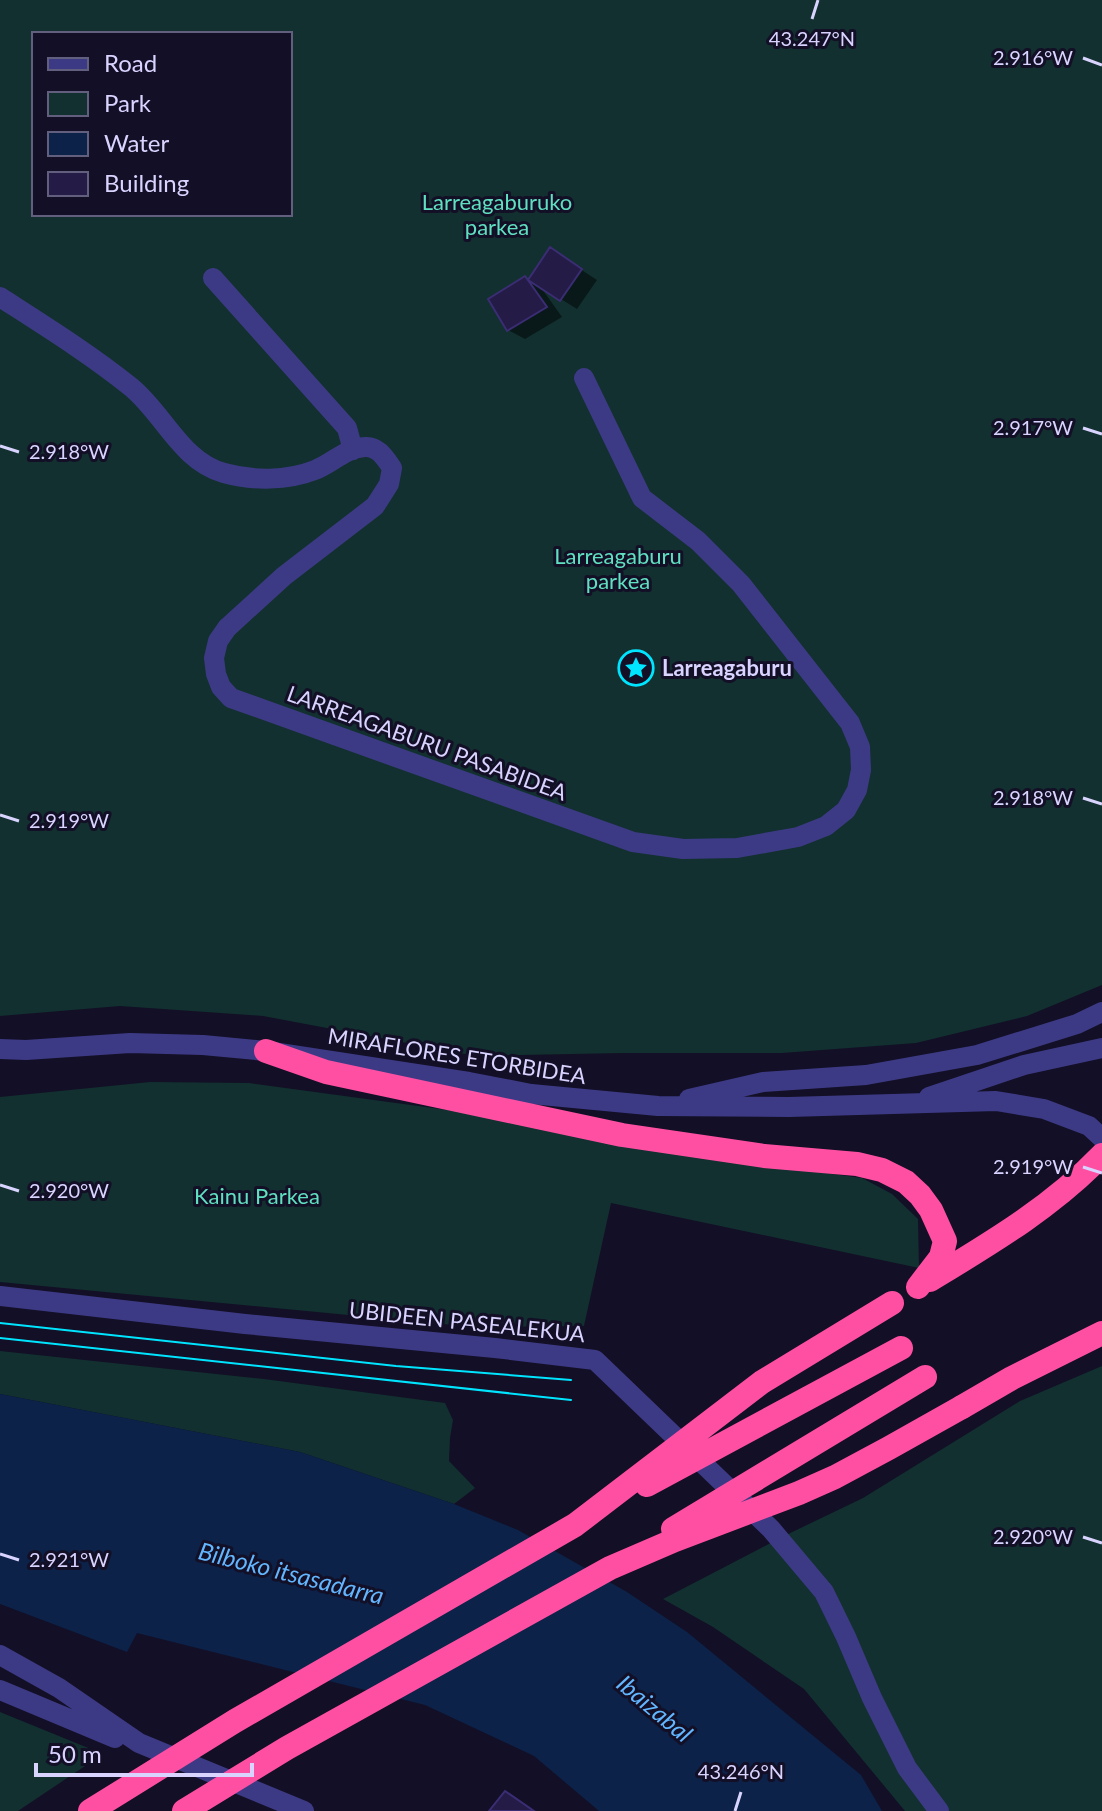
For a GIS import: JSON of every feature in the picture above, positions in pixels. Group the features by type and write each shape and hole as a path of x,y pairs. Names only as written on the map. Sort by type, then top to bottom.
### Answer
{"highway":[{"path":"266,1051 326,1072 622,1135 764,1156 857,1164 882,1170 906,1182 920,1195 931,1210 945,1241 941,1257 918,1287"},
{"path":"575,1525 762,1382 1011,1231 1082,1175 1102,1155"},
{"path":"610,1568 823,1482 1012,1378 1102,1333"},
{"path":"90,1811 235,1721 575,1525 901,1348"},
{"path":"184,1811 287,1748 610,1568 925,1377"}],"street":[{"path":"0,297 76,346 135,390 194,458 213,470 238,477 275,479 314,471 353,450 347,428 213,278"},
{"name":"LARREAGABURU PASABIDEA","path":"353,450 368,447 382,453 392,468 389,484 375,506 284,576 227,628 218,641 214,658 221,687 231,698 633,842 683,849 737,848 798,837 826,826 846,810 857,790 861,770 860,747 850,723 741,584 698,541 642,498 584,378"},
{"path":"658,1106 763,1082 866,1075 977,1055 1077,1024 1102,1012"},
{"name":"MIRAFLORES ETORBIDEA","path":"0,1049 140,1043 203,1045 266,1051 531,1094 658,1106 789,1107 996,1101 1044,1109 1089,1126 1102,1138"},
{"name":"MIRAFLORES ETORBIDEA","path":"908,1104 1024,1065 1102,1048"},
{"name":"UBIDEEN PASEALEKUA","path":"0,1296 595,1360 771,1529 824,1592 907,1768 939,1811"},
{"path":"0,1655 59,1688 139,1743 304,1811"},
{"path":"0,1690 125,1742 139,1743"}],"green space":[{"name":"Larreagaburu parkea","path":"0,0 1102,0 1102,985 1027,1016 916,1043 782,1053 476,1056 263,1016 120,1006 0,1016"},
{"name":"Kainu Parkea","path":"150,1082 249,1083 455,1111 639,1148 862,1178 892,1194 918,1219 919,1268 611,1203 584,1326 474,1327 0,1282 0,1097"},
{"path":"0,1351 264,1379 445,1403 453,1420 449,1461 475,1488 454,1504 300,1452 0,1394"},
{"path":"1102,1366 1102,1811 905,1811 804,1689 713,1627 663,1599 863,1498 1020,1401"},
{"path":"0,1712 103,1754 18,1811 0,1811"}],"water":[{"path":"0,1394 300,1452 454,1504 518,1530 627,1592 687,1632 861,1775 882,1811 599,1811 534,1756 425,1705 137,1633 127,1652 0,1604"}],"building":[{"path":"550,247 582,269 560,301 528,280"},
{"path":"525,276 547,307 507,331 488,299"},
{"path":"505,1791 534,1811 489,1811"}],"tram line":[{"path":"0,1323 396,1366 571,1380"},
{"path":"0,1338 571,1400"}],"place":[{"name":"Larreagaburu","path":"636,668"}],"park label":[{"name":"Larreagaburuko parkea","path":"497,214"}],"water label":[{"name":"Bilboko itsasadarra","path":"291,1574"},
{"name":"Ibaizabal","path":"654,1709"}]}
